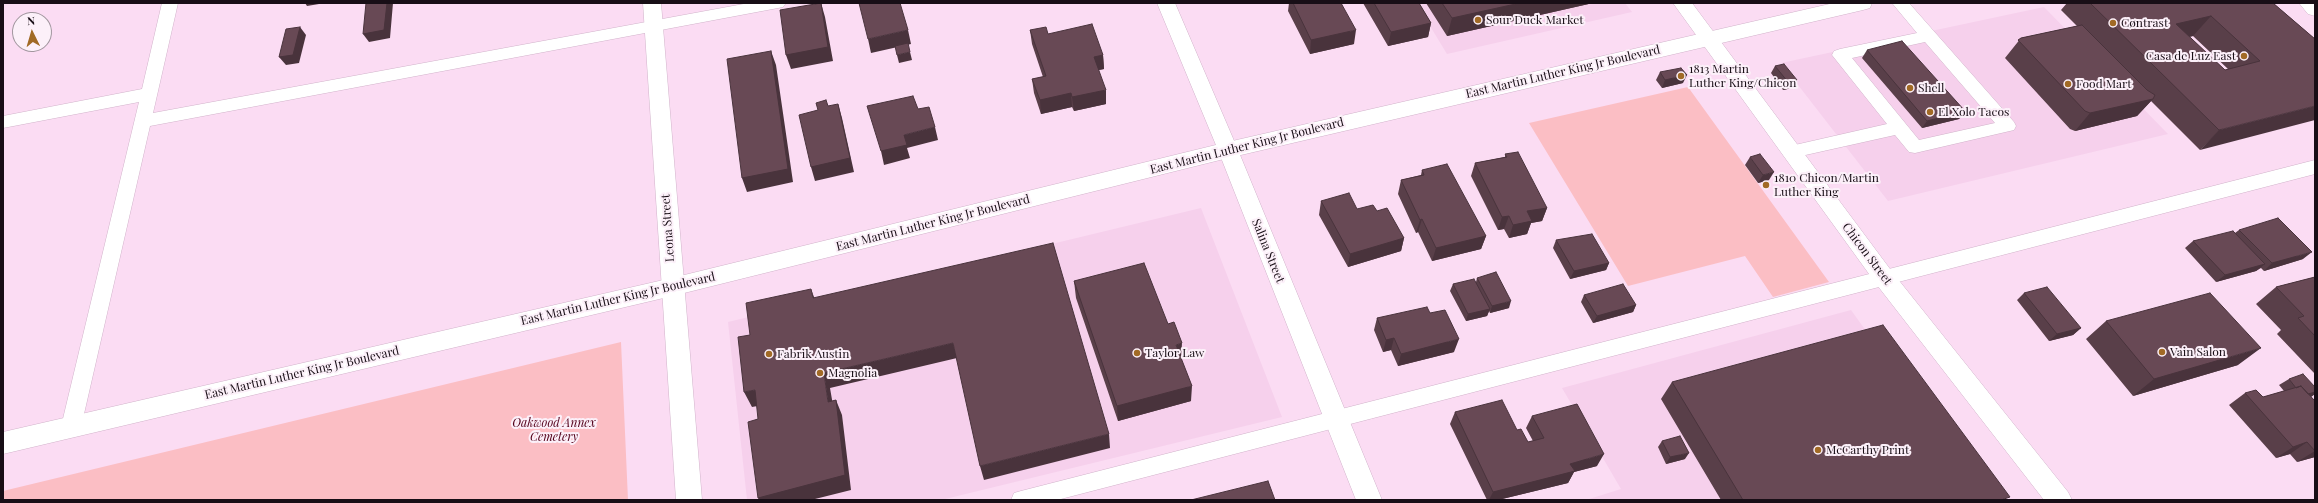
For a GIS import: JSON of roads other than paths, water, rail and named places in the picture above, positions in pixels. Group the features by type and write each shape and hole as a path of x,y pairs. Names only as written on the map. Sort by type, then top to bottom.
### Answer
{"street":[{"name":"Leona Street","path":"652,3 689,500"},
{"name":"Salina Street","path":"1166,3 1228,150 1369,500"},
{"name":"Chicon Street","path":"1682,3 1885,279 2059,500"},
{"name":"East Martin Luther King Jr Boulevard","path":"3,443 672,287 1228,150 1863,3"},
{"path":"2308,3 2315,9"}],"lane":[{"path":"71,427 170,3"},
{"path":"142,121 778,3"},
{"path":"1900,3 2008,126 1915,147 1840,55 1928,36"},
{"path":"3,122 149,94"},
{"path":"1792,152 1899,128"},
{"path":"1021,500 1336,421 2315,167"}],"place":[{"name":"Sour Duck Market","path":"1478,20"},
{"name":"Cøntrast","path":"2113,23"},
{"name":"Casa de Luz East","path":"2244,56"},
{"name":"1813 Martin Luther King/Chicon","path":"1681,76"},
{"name":"Food Mart","path":"2068,84"},
{"name":"Shell","path":"1910,88"},
{"name":"El Xolo Tacos","path":"1930,112"},
{"name":"1810 Chicon/Martin Luther King","path":"1766,185"},
{"name":"Vain Salon","path":"2162,352"},
{"name":"Taylor Law","path":"1137,353"},
{"name":"Fabrik Austin","path":"769,354"},
{"name":"Magnolia","path":"820,373"},
{"name":"McCarthy Print","path":"1818,450"}],"park label":[{"name":"Oakwood Annex Cemetery","path":"554,430"}]}
